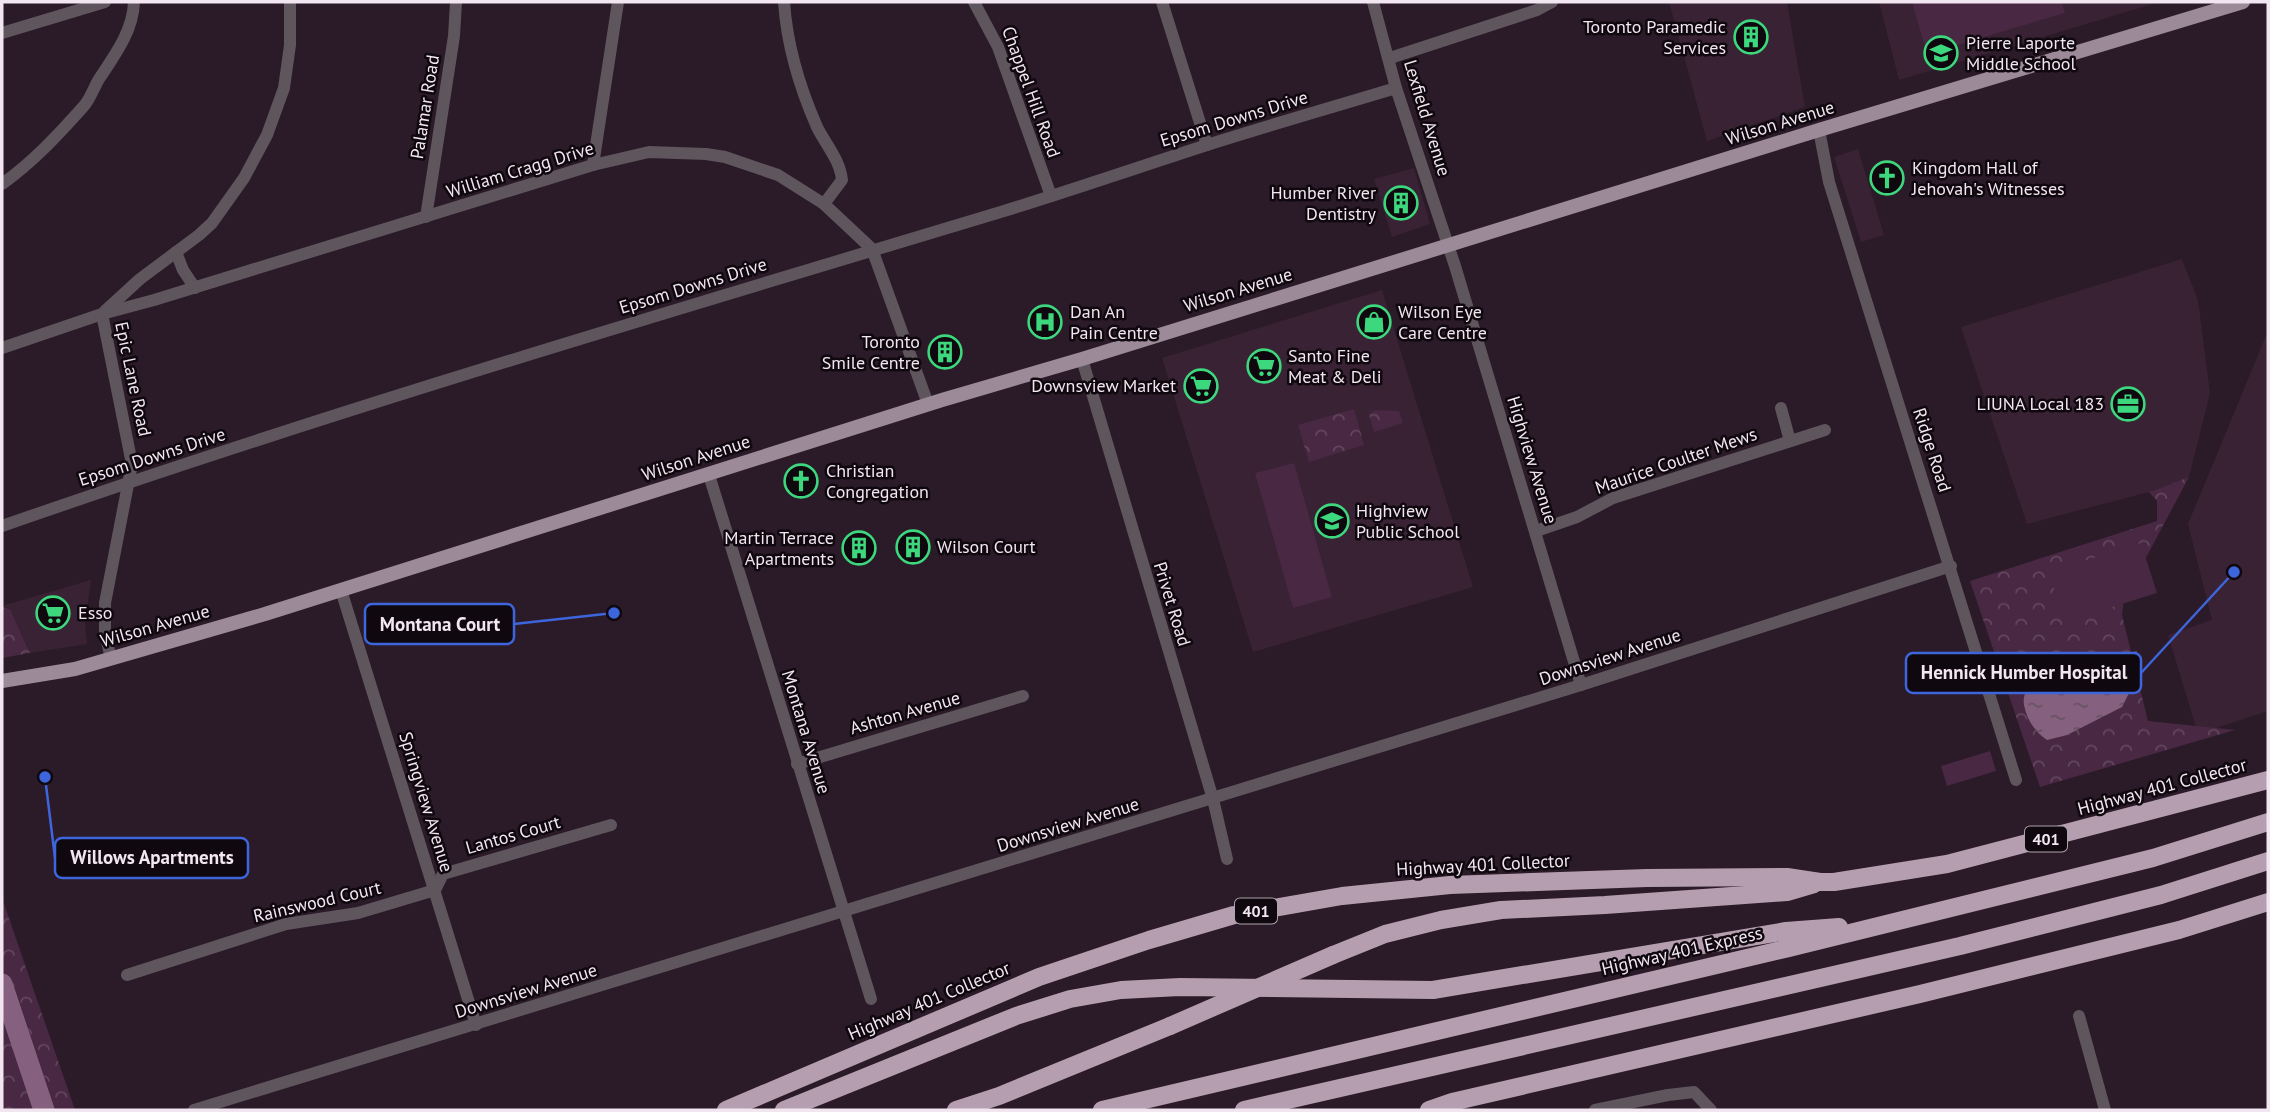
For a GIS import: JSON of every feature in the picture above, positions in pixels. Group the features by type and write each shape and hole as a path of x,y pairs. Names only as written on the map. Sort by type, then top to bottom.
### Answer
{"highway":[{"name":"Highway 401 Collector","path":"726,1110 1039,977 1234,915 1342,896 1450,885 1675,877 1787,877 1820,883 1947,864 2132,818 2268,780"},
{"name":"Highway 401 Express","path":"1102,1110 2153,858 2268,822"},
{"path":"1249,1109 1959,946 2161,895 2268,861"},
{"path":"956,1110 999,1096 1170,1026 1385,934 1441,920 1501,910 1787,892 1820,883"},
{"path":"1429,1110 1452,1102 1972,982 2179,930 2268,902"},
{"path":"784,1110 1016,1016 1083,997 1121,990 1180,987 1433,990 1786,931 1888,923"}],"main road":[{"name":"Wilson Avenue","path":"2,681 75,669 341,590 928,404 2241,2"}],"street":[{"path":"2,33 105,2"},
{"path":"2,184 53,142 83,107 128,31 133,18 134,2"},
{"path":"102,314 140,279 212,223 244,178 267,135 284,88 290,45 290,2"},
{"name":"Palamar Road","path":"426,216 454,36 456,2"},
{"path":"593,165 618,2"},
{"path":"784,2 797,77 818,129 841,168 842,180 824,204"},
{"name":"Chappel Hill Road","path":"974,2 998,47 1051,196"},
{"path":"1163,2 1207,145"},
{"name":"Lexfield Avenue","path":"1373,2 1396,88 1448,245"},
{"path":"1390,58 1537,10 1552,2"},
{"name":"Epsom Downs Drive","path":"2,526 130,482 1396,88"},
{"name":"Ridge Road","path":"1819,130 1833,194 2016,780"},
{"name":"William Cragg Drive","path":"2,348 102,314 195,288 593,165 649,152 725,157 778,175 824,204 872,249 928,404"},
{"name":"Highview Avenue","path":"1448,245 1581,685"},
{"path":"176,252 183,270 195,288"},
{"name":"Epic Lane Road","path":"102,314 132,464 105,603 105,633 111,659"},
{"name":"Privet Road","path":"1082,359 1213,799 1227,859"},
{"path":"1781,408 1790,441"},
{"name":"Maurice Coulter Mews","path":"1536,531 1577,517 1613,498 1825,430"},
{"name":"Montana Avenue","path":"709,475 871,999"},
{"name":"Downsview Avenue","path":"194,1110 1213,799 1951,566"},
{"name":"Springview Avenue","path":"341,590 476,1025"},
{"name":"Ashton Avenue","path":"797,764 1023,696"},
{"name":"Lantos Court","path":"435,890 443,874 611,825"},
{"name":"Rainswood Court","path":"127,975 286,924 358,913 435,890"},
{"path":"2079,1016 2105,1110"},
{"path":"1595,1110 1694,1092 1712,1110"}],"shaded area":[{"path":"1669,2 1787,2 1805,107 1707,141"},
{"name":"Pierre Laporte Middle School","path":"1879,2 2160,2 1899,80"},
{"path":"1858,149 1884,235 1861,242 1834,157"},
{"path":"1414,168 1430,224 1392,237 1374,179"},
{"path":"2182,259 2198,300 2210,393 2189,477 2149,492 2027,524 1961,327"},
{"name":"Highview Public School","path":"1382,290 1473,587 1253,652 1162,358"},
{"path":"2268,331 2268,711 2198,734 2168,635 2212,620 2188,524"},
{"path":"91,580 85,623 87,644 30,653 10,609 2,606"}],"green space":[{"path":"1912,2 2062,2 2065,13 1927,54"},
{"path":"1354,409 1364,445 1309,462 1298,425"},
{"path":"1375,410 1399,411 1403,423 1374,432 1369,414"},
{"path":"1294,463 1332,597 1293,608 1255,473"},
{"path":"2189,477 2124,599 2122,615 2148,721 2235,730 2040,787 1970,581 2157,521 2157,501 2149,492"},
{"path":"2141,543 2157,593 2064,622 2049,572"},
{"path":"2,607 10,609 30,653 2,658"},
{"path":"1990,751 1996,771 1947,786 1941,766"},
{"path":"2,898 12,927 75,1110 2,1110"}],"water":[{"path":"2137,651 2127,668 2129,693 2122,707 2067,735 2047,740 2029,721 2024,705 2026,692 2035,681 2068,666"}],"waterway":[{"path":"2,984 44,1110"}],"place":[{"name":"Toronto Paramedic Services","path":"1751,37"},
{"name":"Pierre Laporte Middle School","path":"1941,53"},
{"name":"Kingdom Hall of Jehovah's Witnesses","path":"1887,178"},
{"name":"Humber River Dentistry","path":"1401,203"},
{"name":"Dan An Pain Centre","path":"1045,322"},
{"name":"Wilson Eye Care Centre","path":"1374,322"},
{"name":"Toronto Smile Centre","path":"945,352"},
{"name":"Santo Fine Meat & Deli","path":"1264,366"},
{"name":"Downsview Market","path":"1201,386"},
{"name":"LIUNA Local 183","path":"2128,404"},
{"name":"Christian Congregation","path":"801,481"},
{"name":"Highview Public School","path":"1332,521"},
{"name":"Wilson Court","path":"913,547"},
{"name":"Martin Terrace Apartments","path":"859,548"},
{"name":"Hennick Humber Hospital","path":"2234,572"},
{"name":"Esso","path":"53,613"},
{"name":"Montana Court","path":"614,613"},
{"name":"Willows Apartments","path":"45,777"}]}
